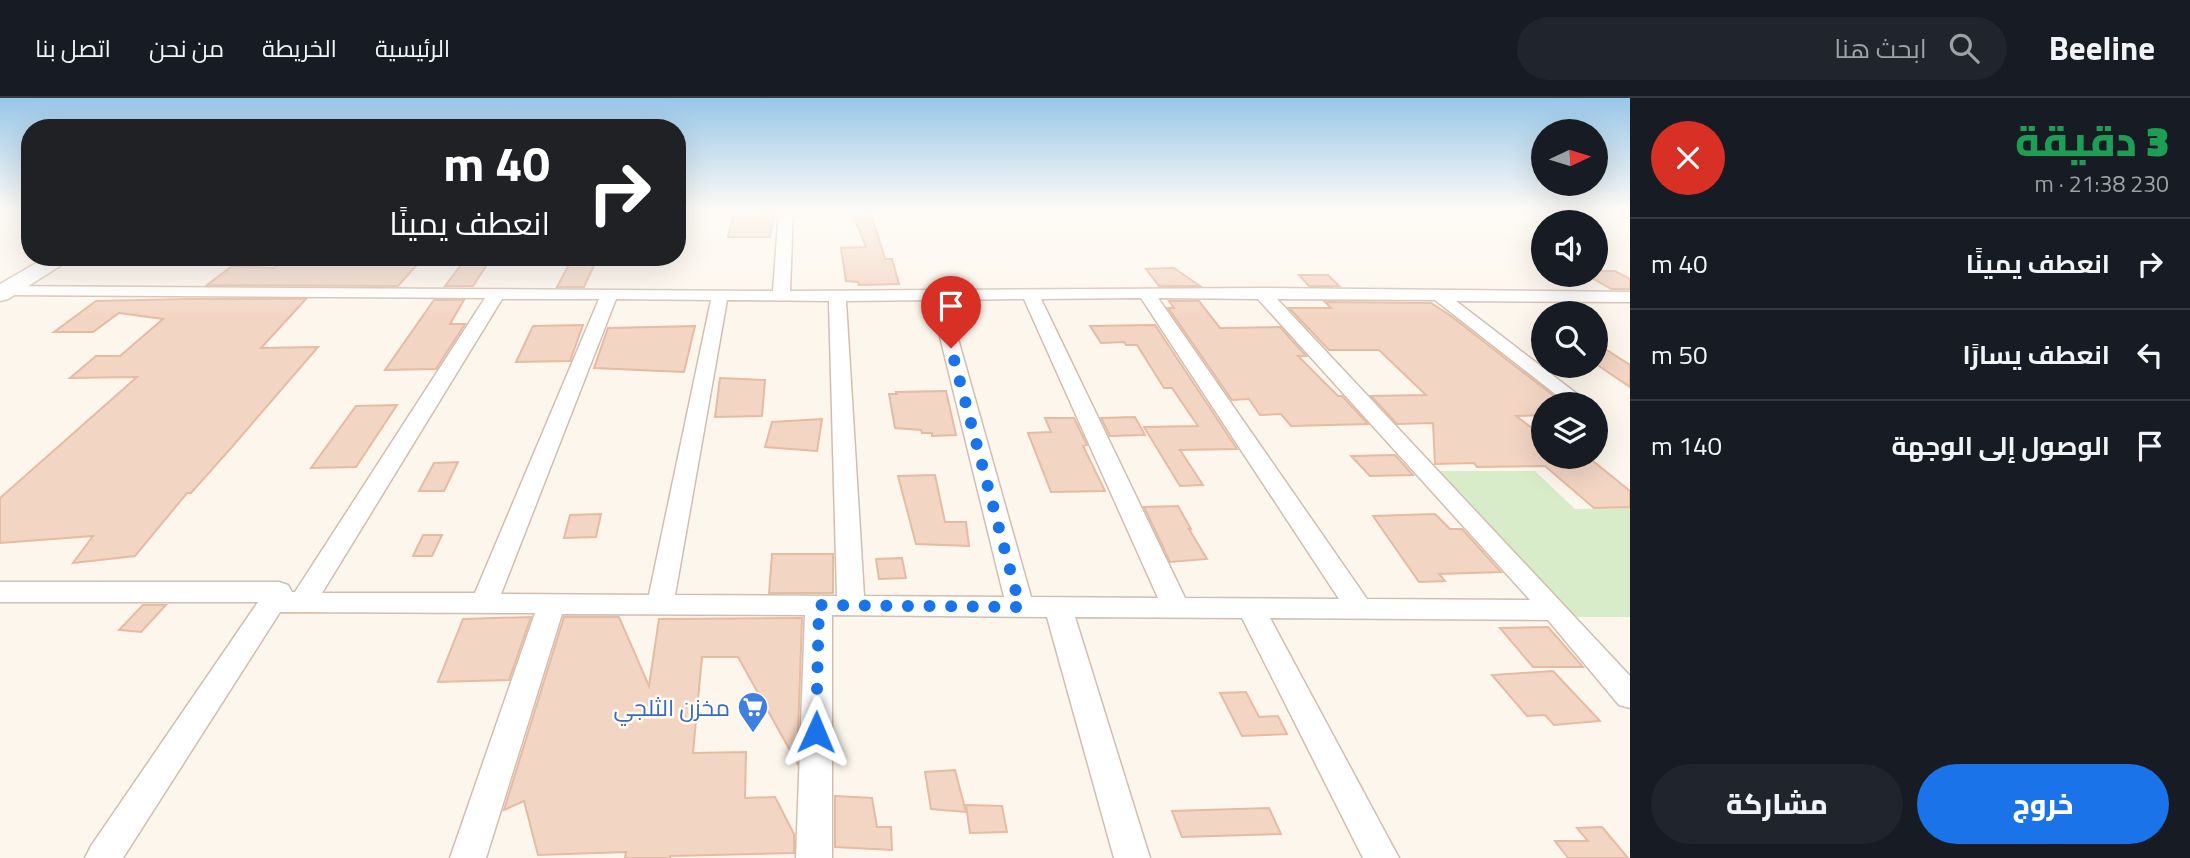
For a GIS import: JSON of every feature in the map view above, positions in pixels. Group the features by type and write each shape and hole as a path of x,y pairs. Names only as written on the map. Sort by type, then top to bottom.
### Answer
{"main road":[{"path":"3,292 48,266"}],"street":[{"path":"781,296 784,245"},
{"path":"3,292 781,296 1262,293 1630,297"},
{"path":"1146,293 1360,609"},
{"path":"1262,293 1555,610 1630,696"},
{"path":"303,602 495,294"},
{"path":"484,603 610,294"},
{"path":"1437,294 1564,392"},
{"path":"660,604 720,295"},
{"path":"837,296 851,606"},
{"path":"937,296 1020,607"},
{"path":"1031,296 1176,608"},
{"path":"0,592 279,593 103,858"},
{"path":"273,602 1555,610"},
{"path":"468,858 552,604"},
{"path":"814,858 819,605"},
{"path":"1058,607 1132,858"},
{"path":"1251,608 1381,858"}],"green space":[{"path":"1436,471 1535,471 1575,509 1630,508 1630,617 1570,617"}],"building":[{"path":"881,245 885,259 892,259 899,284 859,285 858,282 846,281 841,248"},
{"path":"232,266 416,266 398,286 207,285"},
{"path":"460,266 486,266 473,286 445,286"},
{"path":"568,266 594,266 584,287 557,287"},
{"path":"1174,268 1200,286 1159,286 1146,269"},
{"path":"1608,271 1615,271 1630,279 1630,289 1608,287"},
{"path":"1299,275 1328,275 1339,286 1309,286"},
{"path":"306,299 261,348 318,347 191,493 187,493 135,556 73,563 93,536 0,543 0,498 137,377 70,378 96,356 120,356 163,319 119,313 93,332 54,332 96,301"},
{"path":"434,300 464,300 450,324 465,324 436,369 385,370"},
{"path":"1169,301 1199,301 1220,328 1280,327 1306,356 1298,356 1368,424 1291,426 1281,414 1260,415 1249,399 1232,400 1168,308 1174,308"},
{"path":"1325,302 1431,303 1549,392 1531,392 1531,415 1516,416 1531,427 1531,466 1435,464 1433,423 1397,424 1371,396 1426,395 1379,350 1329,350 1289,308 1331,308"},
{"path":"583,325 570,361 516,362 533,326"},
{"path":"1155,325 1237,449 1180,450 1203,485 1180,486 1144,427 1198,426 1172,388 1164,388 1137,345 1126,345 1124,342 1101,343 1090,326"},
{"path":"695,326 684,372 594,368 608,328"},
{"path":"1608,351 1630,365 1630,387 1608,372"},
{"path":"720,378 765,380 762,416 715,417"},
{"path":"946,391 956,435 932,436 932,433 922,433 921,430 895,428 889,394"},
{"path":"397,405 356,467 311,468 356,406"},
{"path":"1135,417 1145,435 1110,436 1101,418"},
{"path":"1045,418 1074,418 1087,445 1083,446 1105,491 1051,492 1028,433 1051,432"},
{"path":"822,419 817,451 765,447 772,422"},
{"path":"1395,455 1413,475 1370,476 1351,456"},
{"path":"458,462 444,491 419,491 434,463"},
{"path":"1548,469 1603,469 1630,491 1630,507 1594,508"},
{"path":"935,475 945,522 966,522 969,546 916,544 898,476"},
{"path":"1178,506 1207,559 1170,562 1144,507"},
{"path":"601,514 596,537 564,538 570,515"},
{"path":"1435,514 1450,529 1462,529 1501,572 1439,574 1445,581 1419,582 1373,516"},
{"path":"423,535 442,535 432,556 413,556"},
{"path":"772,554 833,554 833,593 769,593"},
{"path":"902,558 906,578 879,579 876,559"},
{"path":"143,605 166,605 141,632 119,630"},
{"path":"531,617 509,680 438,682 463,619"},
{"path":"564,617 619,617 649,686 659,619 802,618 797,763 738,657 702,657 693,753 746,752 745,798 775,797 794,834 794,853 670,858 625,858 626,852 538,855 524,801 504,810"},
{"path":"1548,627 1583,667 1533,667 1500,628"},
{"path":"1553,671 1600,721 1554,725 1545,715 1527,716 1492,675"},
{"path":"1246,692 1259,717 1278,716 1287,734 1242,736 1220,693"},
{"path":"955,770 966,812 931,809 925,772"},
{"path":"835,796 872,798 877,827 891,827 892,850 835,847"},
{"path":"966,805 1002,806 1007,832 970,833"},
{"path":"1269,808 1281,834 1182,837 1172,811"},
{"path":"1602,827 1628,858 1568,858 1555,841 1588,841 1577,828"}],"place":[{"name":"مخزن الثلجي","path":"753,734"}],"route":[{"path":"816,732 819,605 1020,607 951,348"}]}
